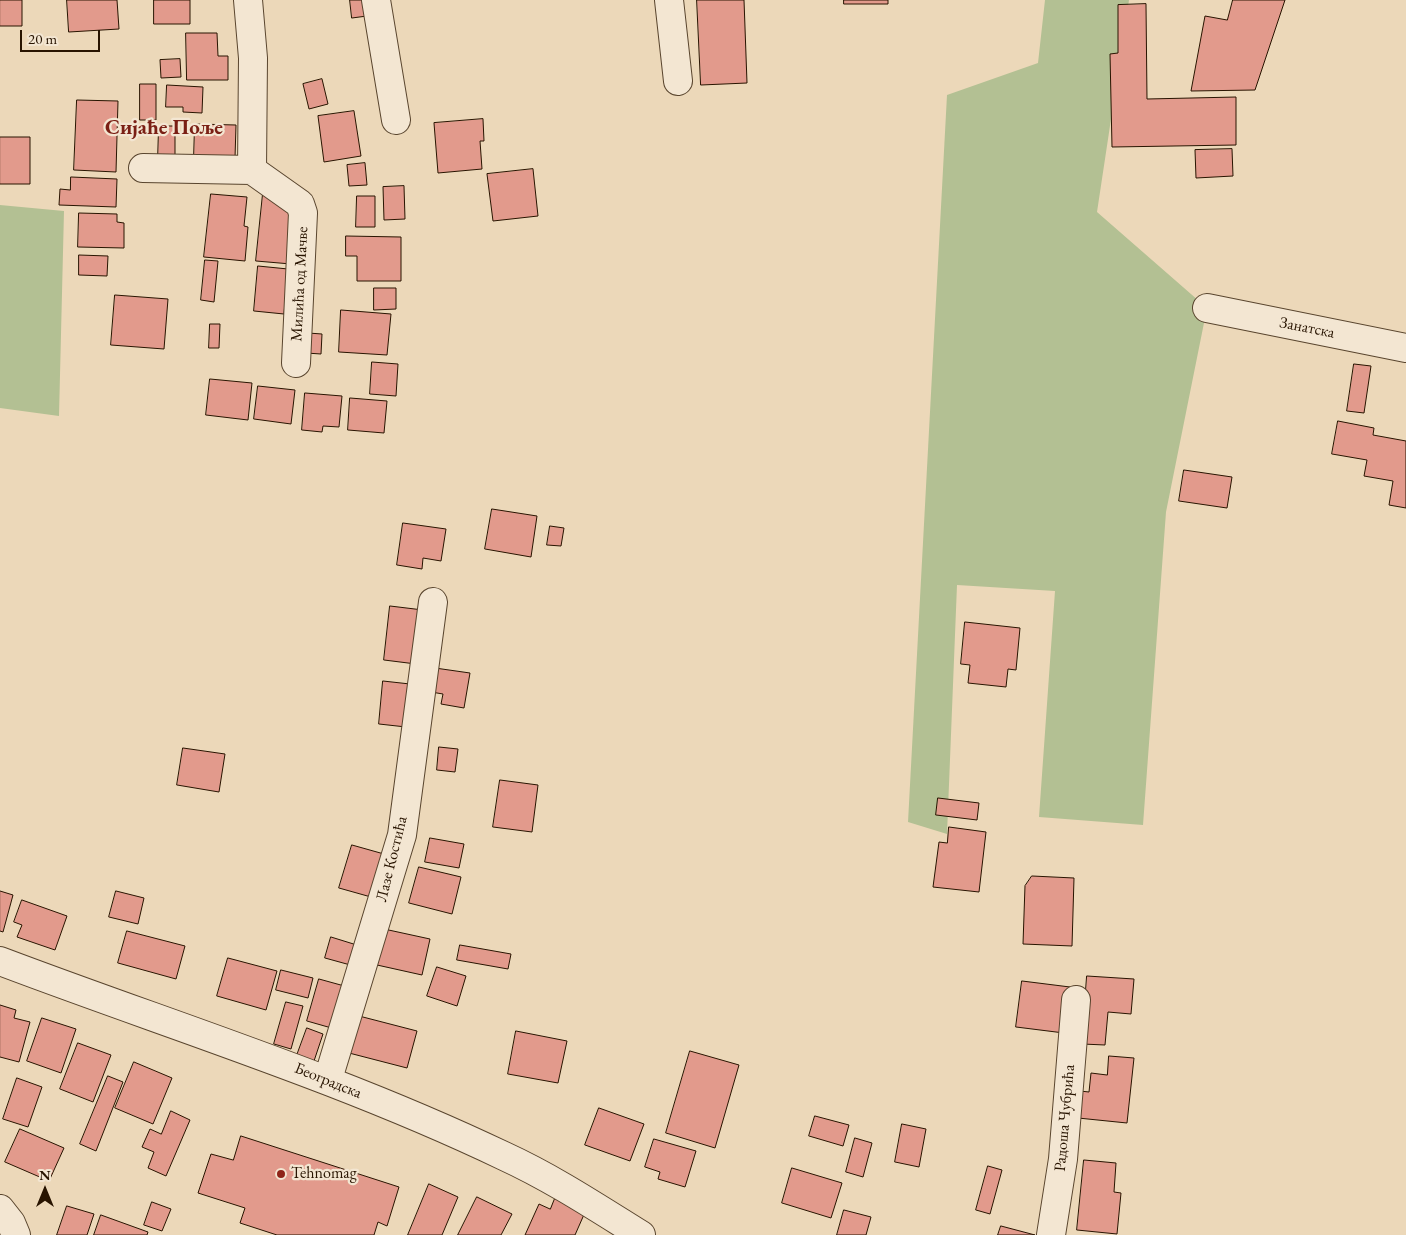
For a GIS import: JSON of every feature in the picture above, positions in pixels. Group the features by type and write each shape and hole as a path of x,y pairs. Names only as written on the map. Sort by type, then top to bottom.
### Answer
{"street":[{"path":"144,168 252,170 253,58 248,0"},
{"path":"376,0 396,120"},
{"path":"669,0 678,81"},
{"name":"Милића од Мачве","path":"252,170 300,204 303,213 296,364"},
{"name":"Занатска","path":"1207,308 1406,348"},
{"name":"Лазе Костића","path":"328,1079 402,835 433,602"},
{"name":"Београдска","path":"0,961 106,1001 328,1079 504,1156 562,1186 641,1235"},
{"name":"Радоша Чубрића","path":"1051,1235 1063,1159 1076,1000"},
{"path":"0,1209 12,1223 16,1235"}],"green space":[{"path":"1045,0 1129,0 1097,212 1207,308 1166,512 1143,825 1039,817 1055,591 957,585 947,834 908,822 947,95 1038,63"},
{"path":"0,205 64,211 59,416 0,408"}],"building":[{"path":"0,0 22,0 22,26 0,26"},
{"path":"67,0 117,0 119,29 69,32"},
{"path":"154,0 190,0 190,24 154,24"},
{"path":"350,0 365,0 367,16 352,18"},
{"path":"697,0 744,0 747,83 701,85"},
{"path":"844,0 888,0 888,4 844,4"},
{"path":"1233,0 1285,0 1255,90 1191,91 1205,16 1227,20"},
{"path":"1146,4 1147,99 1236,97 1236,145 1112,147 1110,54 1118,53 1118,5"},
{"path":"186,33 217,33 218,56 228,56 228,80 187,80"},
{"path":"180,59 181,77 161,78 160,60"},
{"path":"322,79 328,104 309,109 303,84"},
{"path":"140,84 156,84 156,120 140,120"},
{"path":"167,85 203,87 202,113 183,112 183,107 166,107"},
{"path":"77,100 118,101 116,172 74,170"},
{"path":"354,111 361,156 324,162 318,116"},
{"path":"483,119 484,141 480,141 482,169 438,173 434,123"},
{"path":"195,124 236,125 235,158 194,157"},
{"path":"159,126 175,126 175,159 158,159"},
{"path":"0,137 30,137 30,184 0,184"},
{"path":"1232,149 1233,176 1196,178 1195,150"},
{"path":"365,163 367,185 349,186 347,165"},
{"path":"533,169 538,216 493,221 487,174"},
{"path":"71,177 117,179 116,207 59,205 60,189 70,190"},
{"path":"404,186 405,219 384,220 383,187"},
{"path":"263,193 296,212 291,264 256,261"},
{"path":"211,194 247,197 244,226 248,227 245,261 204,257"},
{"path":"357,196 375,196 375,227 356,227"},
{"path":"79,213 117,214 117,222 124,223 124,248 78,247"},
{"path":"346,236 401,237 401,281 357,281 357,256 346,256"},
{"path":"79,255 108,256 107,276 79,275"},
{"path":"205,260 218,261 214,302 201,300"},
{"path":"258,266 288,269 284,314 254,311"},
{"path":"374,288 396,288 396,309 374,310"},
{"path":"115,295 168,299 164,349 111,345"},
{"path":"341,310 391,314 387,355 339,352"},
{"path":"210,324 220,324 219,348 209,348"},
{"path":"308,333 322,334 321,354 306,353"},
{"path":"372,362 398,364 396,396 370,394"},
{"path":"1354,364 1371,366 1364,413 1347,411"},
{"path":"210,379 252,383 248,420 206,415"},
{"path":"258,386 295,390 291,424 254,419"},
{"path":"305,393 342,396 339,427 323,426 322,432 302,430"},
{"path":"350,398 387,401 384,433 348,430"},
{"path":"1338,421 1374,428 1373,435 1406,441 1406,508 1389,505 1393,481 1364,476 1367,460 1332,454"},
{"path":"1184,470 1232,477 1227,508 1179,501"},
{"path":"492,509 537,516 531,557 485,549"},
{"path":"403,523 446,529 441,561 423,558 422,569 397,565"},
{"path":"550,526 564,528 561,546 547,545"},
{"path":"390,606 423,610 416,664 384,660"},
{"path":"965,622 1020,628 1016,670 1008,669 1006,687 968,683 970,665 961,664"},
{"path":"435,668 470,673 464,708 441,704 443,694 431,692"},
{"path":"383,681 410,684 406,727 379,724"},
{"path":"439,747 458,749 455,772 437,770"},
{"path":"183,748 225,754 219,792 177,785"},
{"path":"500,780 538,785 532,832 493,827"},
{"path":"938,798 979,803 977,820 936,815"},
{"path":"949,827 986,832 979,892 933,887 939,842 947,843"},
{"path":"430,838 464,844 459,868 425,862"},
{"path":"352,845 384,854 371,897 339,888"},
{"path":"419,867 461,877 452,914 409,903"},
{"path":"1032,876 1074,878 1072,946 1023,944 1025,886"},
{"path":"0,891 13,895 3,932 0,931"},
{"path":"116,891 144,898 138,924 109,917"},
{"path":"22,900 67,916 55,950 17,937 22,925 14,922"},
{"path":"384,929 430,939 422,975 377,965"},
{"path":"127,931 185,946 176,979 118,963"},
{"path":"331,937 360,946 354,966 325,958"},
{"path":"460,945 511,954 508,969 457,960"},
{"path":"228,958 277,971 266,1010 217,996"},
{"path":"437,967 466,976 457,1006 427,996"},
{"path":"281,970 313,978 308,998 276,990"},
{"path":"1087,976 1134,979 1131,1014 1108,1012 1105,1045 1082,1044"},
{"path":"319,979 348,987 335,1029 307,1021"},
{"path":"1022,981 1070,987 1064,1033 1016,1027"},
{"path":"286,1002 303,1006 291,1049 274,1044"},
{"path":"0,1005 16,1010 14,1018 30,1022 19,1062 0,1057"},
{"path":"359,1016 417,1031 407,1068 349,1053"},
{"path":"42,1018 76,1029 61,1073 27,1061"},
{"path":"307,1028 323,1034 313,1064 296,1058"},
{"path":"516,1031 567,1041 558,1083 508,1074"},
{"path":"78,1043 111,1055 93,1102 60,1089"},
{"path":"690,1051 739,1065 715,1148 666,1133"},
{"path":"1109,1056 1134,1058 1127,1123 1078,1118 1080,1091 1089,1092 1091,1073 1107,1075"},
{"path":"134,1062 172,1078 153,1124 115,1108"},
{"path":"108,1076 123,1082 96,1151 80,1144"},
{"path":"17,1078 42,1087 28,1127 3,1119"},
{"path":"599,1108 644,1124 630,1161 585,1145"},
{"path":"171,1111 190,1120 166,1176 148,1168 154,1152 142,1147 150,1129 161,1134"},
{"path":"815,1116 849,1125 843,1146 809,1136"},
{"path":"902,1124 926,1129 919,1167 895,1162"},
{"path":"20,1129 64,1148 49,1181 5,1162"},
{"name":"Tehnomag","path":"241,1136 399,1187 387,1226 378,1222 374,1235 277,1235 240,1223 245,1208 198,1193 211,1154 233,1160"},
{"path":"855,1138 872,1143 863,1177 846,1172"},
{"path":"654,1139 696,1151 685,1187 658,1179 660,1172 645,1167"},
{"path":"1084,1160 1116,1163 1114,1192 1121,1193 1117,1234 1077,1230"},
{"path":"988,1166 1002,1170 990,1214 976,1210"},
{"path":"792,1168 842,1183 831,1218 782,1203"},
{"path":"429,1184 458,1197 442,1235 408,1235"},
{"path":"556,1196 586,1210 575,1235 525,1235 539,1204 550,1209"},
{"path":"477,1197 512,1214 501,1235 458,1235"},
{"path":"152,1202 171,1209 162,1231 144,1225"},
{"path":"67,1206 94,1214 87,1235 57,1235"},
{"path":"844,1210 871,1217 866,1235 837,1235"},
{"path":"101,1215 148,1232 147,1235 94,1235"},
{"path":"1001,1226 1035,1235 998,1235"}],"place":[{"name":"Tehnomag","path":"281,1174"}],"district":[{"name":"Сијаће Поље","path":"164,128"}]}
